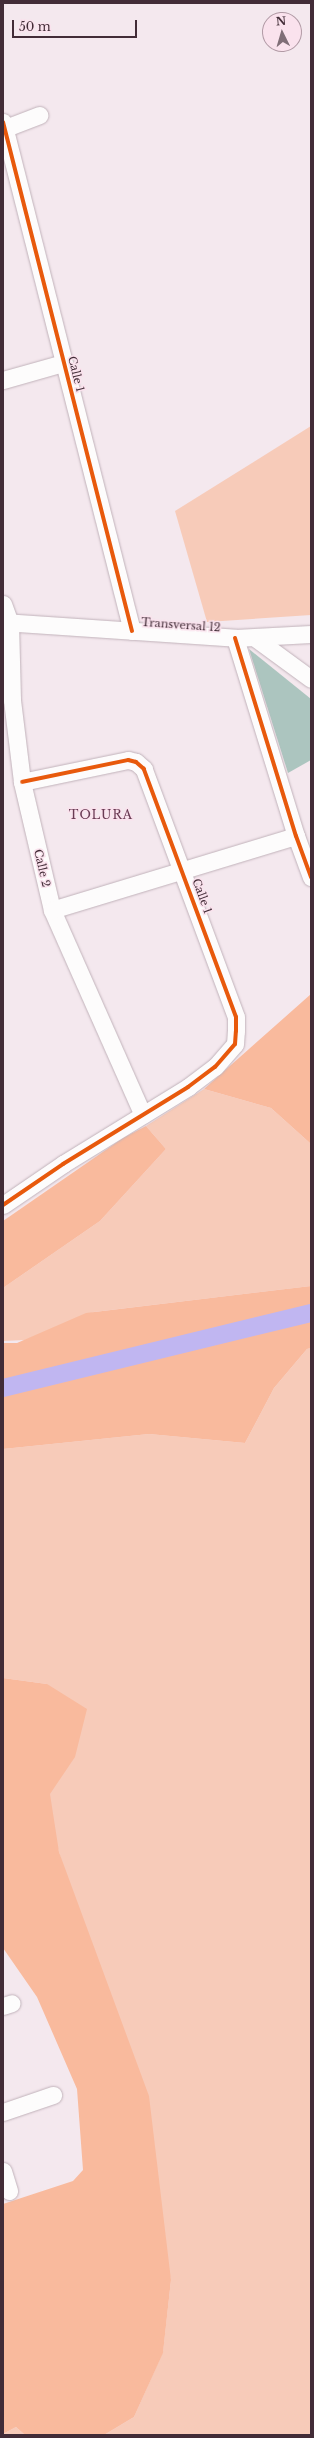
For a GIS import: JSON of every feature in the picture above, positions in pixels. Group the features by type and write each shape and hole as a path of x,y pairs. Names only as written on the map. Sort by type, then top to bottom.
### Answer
{"street":[{"path":"4,126 39,114"},
{"name":"Calle 1","path":"4,126 132,631"},
{"path":"3,380 63,363"},
{"name":"Calle 2","path":"3,604 6,623 8,702 22,782 52,910 143,1115"},
{"name":"Transversal 12","path":"6,623 235,638 311,634"},
{"path":"235,638 296,836 311,877"},
{"path":"255,638 311,679"},
{"name":"Calle 1","path":"22,782 128,760 136,762 144,768 183,871 236,1017 235,1044 215,1067 188,1087 143,1115"},
{"path":"52,910 296,836"},
{"path":"3,1205 143,1115"},
{"path":"3,2112 52,2095"},
{"path":"3,2171 9,2191"}],"shaded area":[{"path":"311,426 311,615 207,622 175,511"},
{"path":"311,994 311,1144 271,1108 204,1089"},
{"path":"204,1089 271,1108 311,1144 311,1286 94,1312 25,1340 3,1341 3,1288 100,1221 166,1149 146,1126"},
{"path":"146,1126 166,1149 100,1221 3,1288 3,1221 123,1138"},
{"path":"311,1286 311,1348 307,1349 274,1388 245,1443 149,1434 3,1449 3,1343 17,1343 86,1313"},
{"path":"311,1348 311,2435 104,2435 134,2417 163,2352 171,2280 59,1852 37,1779 47,1684 3,1678 3,1449 149,1434 245,1443 274,1388 307,1349"},
{"path":"3,1678 47,1684 87,1709 75,1757 50,1794 59,1852 149,2096 171,2280 163,2353 134,2417 104,2435 25,2435 16,2427 3,2434 3,2204 73,2181 83,2170 77,2089 37,1997 3,1948"},
{"path":"16,2427 25,2435 3,2435 3,2434"}],"building":[{"path":"249,649 311,699 311,760 288,773"}],"waterway":[{"path":"3,1388 311,1313"}],"cycle path":[{"path":"3,122 132,631"},
{"path":"235,638 296,836 311,877"},
{"path":"3,1205 63,1164 188,1087 215,1067 235,1044 236,1031 236,1017 144,769 136,762 128,760 22,782"}],"district":[{"name":"TOLURA","path":"101,815"}]}
